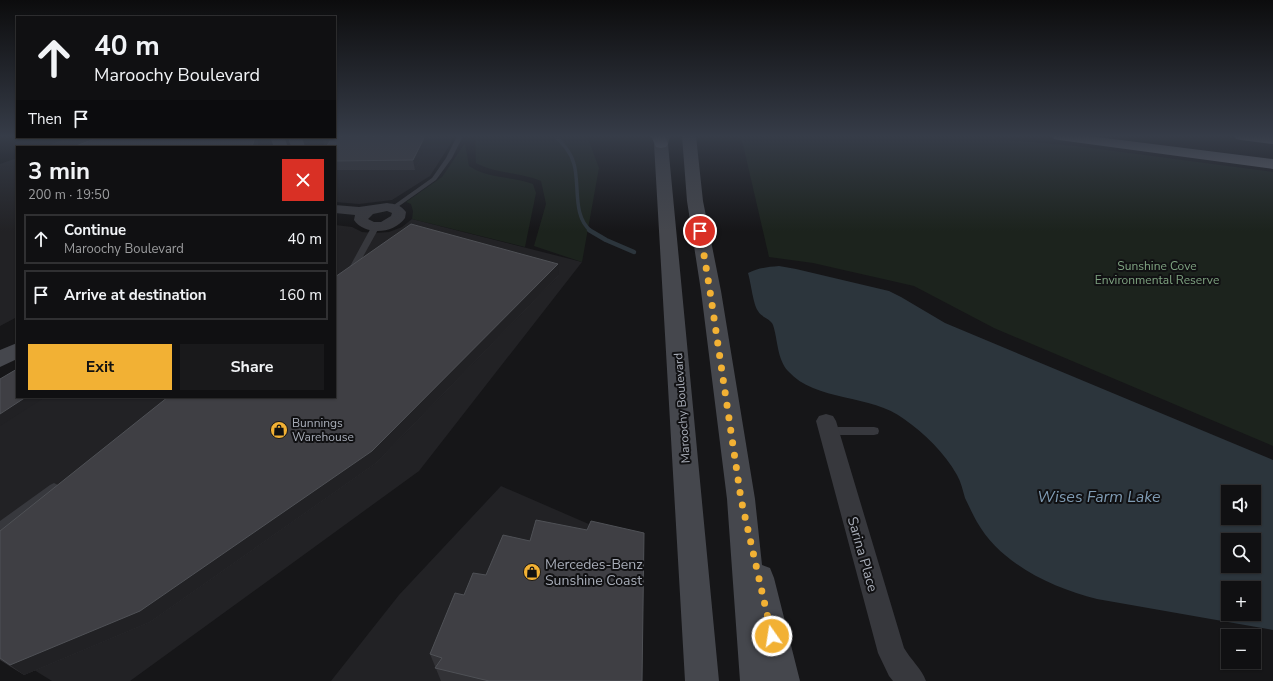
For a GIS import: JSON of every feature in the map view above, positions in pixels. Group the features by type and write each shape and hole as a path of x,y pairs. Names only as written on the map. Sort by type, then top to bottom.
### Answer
{"main road":[{"name":"Maroochy Boulevard","path":"663,168 702,681"},
{"path":"692,168 695,202 710,291 741,499 757,681"},
{"path":"0,347 16,339"},
{"path":"0,360 16,351"},
{"path":"741,499 782,681"}],"street":[{"path":"336,209 371,210 396,206 399,212 398,218 390,223 376,226 336,217"},
{"path":"362,222 361,217 371,210"},
{"name":"Sarina Place","path":"828,426 892,653 899,666 912,681"}],"lane":[{"path":"396,206 434,179 442,168"},
{"path":"336,282 351,271 376,226"},
{"path":"828,426 874,431"},
{"path":"0,528 62,483"}],"shaded area":[{"path":"0,168 16,168 16,318 0,326"},
{"path":"336,168 435,168 430,176 392,200 359,204 336,202"},
{"name":"Bunnings Warehouse","path":"412,219 582,262 419,471 130,681 52,681 0,649 0,385 16,396 16,398 336,398 336,225 352,227 362,232 375,233 389,232 402,227"},
{"name":"Mercedes-Benz Sunshine Coast","path":"501,486 644,548 642,681 331,681 399,595"}],"green space":[{"path":"448,168 472,168 484,173 533,184 536,193 525,247 412,219 413,211 411,204 406,202 442,177"},
{"path":"487,168 599,168 582,262 534,246 546,204 541,181"},
{"name":"Sunshine Cove Environmental Reserve","path":"748,168 1241,168 1273,172 1273,446 994,328 914,286 813,263 769,257"}],"water":[{"name":"Wises Farm Lake","path":"779,266 796,269 889,291 945,323 1273,460 1273,630 1222,621 1261,621 1261,581 1221,581 1221,621 1097,599 1046,581 1014,562 987,537 972,513 965,498 962,486 952,467 934,444 919,431 891,411 876,405 813,388 799,381 788,371 784,366 780,355 773,325 759,313 753,299 748,273 767,267"}],"building":[{"name":"Bunnings Warehouse","path":"411,224 558,264 372,451 140,611 10,665 0,658 0,531 167,398 336,398 336,276"},
{"path":"16,370 16,398 24,398 0,414 0,379"},
{"name":"Mercedes-Benz Sunshine Coast","path":"536,520 587,530 591,521 644,533 642,681 489,681 435,668 442,658 430,654 455,593 464,595 473,573 486,575 503,535 530,541"}],"waterway":[{"path":"575,168 581,217 585,225 591,231"},
{"path":"589,230 606,240 634,252"}],"place":[{"name":"Bunnings Warehouse","path":"279,430"},
{"name":"Mercedes-Benz Sunshine Coast","path":"532,572"}],"route":[{"path":"700,231 741,499 772,636"}]}
